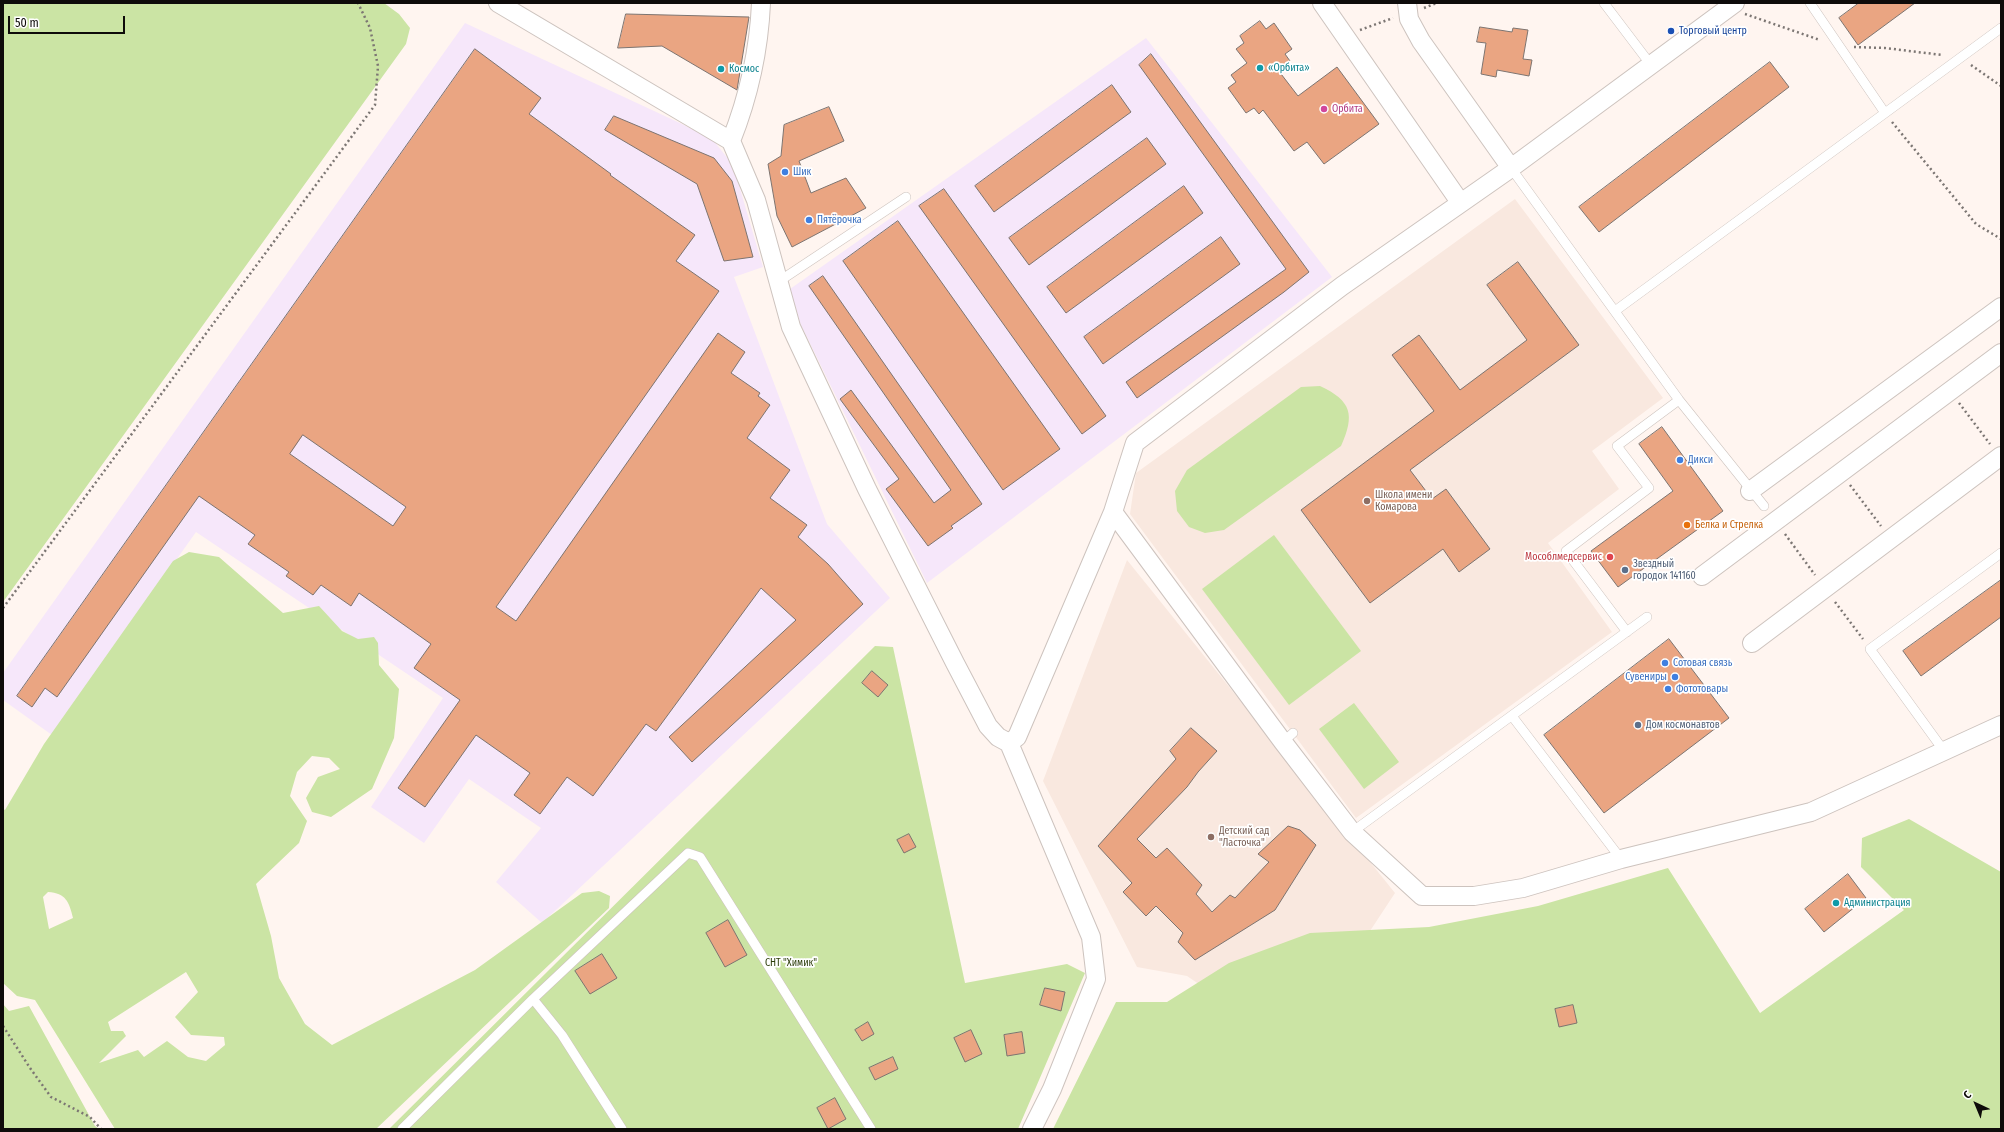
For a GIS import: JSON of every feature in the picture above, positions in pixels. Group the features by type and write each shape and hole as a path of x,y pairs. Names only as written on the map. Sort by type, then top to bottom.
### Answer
{"street":[{"path":"498,3 731,141 756,200 791,327 866,489 988,726 998,737 1008,743 1091,937 1096,979 1052,1090 1032,1129"},
{"path":"731,141 744,106 757,36 761,3"},
{"path":"1322,3 1460,202"},
{"path":"1407,3 1409,19 1421,42 1511,168"},
{"path":"1008,743 1017,737 1113,512 1135,444 1342,286 1460,202 1511,168 1731,6"},
{"path":"1750,491 2001,307"},
{"path":"1702,576 2001,353"},
{"path":"1752,643 2000,457"},
{"path":"1113,512 1288,738 1352,832 1422,896 1474,896 1523,888 1621,859 1811,812 2001,725"}],"lane":[{"path":"1604,3 1650,65"},
{"path":"1810,3 1885,113"},
{"path":"1615,311 2001,28"},
{"path":"1511,168 1679,400 1750,491 1764,506"},
{"path":"778,282 906,197"},
{"path":"1626,632 1566,551 1649,488 1617,446 1679,400"},
{"path":"1944,751 1870,649 2001,553"},
{"path":"1352,832 1464,745 1512,716 1647,617"},
{"path":"1512,716 1621,859"},
{"path":"402,1129 533,999 688,853 700,857 871,1129"},
{"path":"533,999 562,1035 622,1129"}],"path":[{"path":"3,608 375,105 378,66 370,28 358,3"},
{"path":"1731,6 1839,47 1885,48 1960,58 2001,86"},
{"path":"1885,113 1976,224 2001,239"},
{"path":"1950,391 2000,457"},
{"path":"1840,473 1891,539"},
{"path":"3,1026 51,1097 90,1117 101,1129"}],"shaded area":[{"path":"465,23 682,124 713,140 733,165 763,267 734,277 827,524 890,598 542,923 496,882 541,828 469,779 424,843 371,807 443,698 196,532 52,735 3,700 3,673"},
{"path":"1146,38 1332,277 927,583 800,323 790,289"},
{"name":"Школа имени Комарова","path":"1515,199 1663,398 1592,451 1619,489 1548,543 1612,632 1356,818 1130,514 1136,473"},
{"name":"Детский сад \"Ласточка\"","path":"1127,560 1395,893 1293,1048 1187,976 1137,967 1043,781"}],"green space":[{"path":"3,3 384,3 399,14 410,28 406,44 3,602"},
{"path":"1320,386 1339,397 1348,410 1348,426 1341,446 1224,530 1205,533 1189,527 1177,511 1175,491 1187,470 1301,387"},
{"path":"1274,535 1361,651 1289,705 1202,589"},
{"path":"189,552 219,557 283,613 319,606 342,631 358,639 374,637 378,643 379,665 399,689 394,738 372,789 331,817 312,812 306,798 318,777 340,769 329,758 312,756 297,772 290,796 307,821 299,843 256,884 271,936 279,978 305,1024 332,1045 475,970 582,893 599,891 610,896 609,908 376,1129 115,1129 35,1000 17,996 3,983 3,809 5,810 44,744 173,561","holes":["48,892 59,894 66,899 73,918 49,929 43,897","186,972 198,992 175,1017 191,1035 224,1037 225,1045 206,1061 188,1057 167,1041 144,1057 138,1050 99,1063 126,1036 123,1031 111,1031 108,1022"]},
{"name":"СНТ \"Химик\"","path":"875,646 893,647 965,983 1067,964 1085,973 1018,1129 389,1129"},
{"path":"1354,703 1399,762 1364,789 1319,729"},
{"path":"1909,819 2001,872 2001,1129 1053,1129 1116,1002 1167,1002 1229,963 1310,933 1429,927 1538,906 1668,868 1760,1013 1904,910 1861,867 1862,838"},
{"path":"3,1004 9,1011 29,1006 95,1126 99,1129 3,1129"}],"building":[{"path":"1859,3 1915,3 1858,45 1839,18"},
{"name":"Космос","path":"626,14 749,17 737,90 662,46 618,48"},
{"path":"1260,21 1266,29 1274,23 1292,49 1285,54 1290,61 1278,70 1298,96 1337,67 1379,124 1324,164 1307,142 1294,151 1263,110 1259,114 1254,108 1246,113 1228,88 1236,82 1231,75 1247,63 1236,49 1244,43 1240,36"},
{"path":"1480,27 1512,32 1513,28 1528,30 1523,59 1532,60 1529,76 1497,70 1496,77 1481,74 1486,43 1477,42"},
{"path":"475,49 541,98 529,114 611,174 610,175 695,235 676,261 719,291 496,607 516,621 718,333 745,352 731,373 760,393 758,396 770,405 747,438 790,470 770,498 807,525 798,537 828,564 863,604 692,762 669,737 796,620 761,588 656,731 646,724 593,796 567,777 540,814 514,795 530,773 476,735 425,807 398,788 460,700 414,668 431,644 359,593 351,606 321,585 313,595 286,576 289,572 248,544 255,535 199,496 57,697 45,688 32,707 17,696","holes":["303,435 406,507 393,526 290,454"]},
{"path":"1151,54 1309,272 1284,292 1137,398 1126,382 1286,269 1139,65"},
{"path":"1770,62 1789,87 1599,232 1579,207"},
{"path":"1112,85 1131,112 994,212 975,186"},
{"path":"829,107 844,141 799,161 811,193 846,178 866,208 792,247 777,216 768,164 781,156 784,125"},
{"path":"614,116 714,158 732,181 753,257 724,261 697,184 605,130"},
{"path":"1147,138 1166,164 1029,265 1009,238"},
{"path":"1184,186 1203,213 1066,313 1047,287"},
{"path":"944,189 1106,416 1082,434 919,206"},
{"path":"898,221 1060,449 1003,490 843,261"},
{"path":"1221,237 1240,264 1103,364 1084,337"},
{"path":"1518,262 1579,345 1410,470 1432,499 1446,489 1490,549 1459,572 1443,549 1370,603 1301,510 1434,411 1392,355 1419,335 1460,390 1527,340 1487,285"},
{"path":"823,276 982,504 951,526 953,528 928,546 886,489 899,479 840,399 851,390 934,503 951,490 809,286"},
{"path":"1662,427 1723,511 1618,587 1591,551 1673,491 1639,444"},
{"path":"2001,580 2001,617 1921,676 1903,651"},
{"name":"Дом космонавтов","path":"1669,639 1729,718 1604,813 1544,735"},
{"path":"872,671 888,685 878,697 862,683"},
{"path":"1191,728 1217,751 1187,787 1137,839 1156,858 1167,848 1202,885 1196,894 1212,912 1230,895 1235,898 1269,862 1258,854 1288,826 1300,830 1316,845 1275,910 1195,960 1178,942 1183,933 1156,906 1146,916 1123,892 1132,883 1098,846 1176,759 1170,751"},
{"path":"909,834 916,847 904,853 897,840"},
{"name":"Администрация","path":"1848,874 1866,898 1824,932 1805,909"},
{"path":"728,920 747,955 725,967 706,933"},
{"path":"602,954 617,978 590,994 575,971"},
{"path":"1045,988 1065,992 1061,1011 1040,1005"},
{"path":"1573,1005 1577,1023 1559,1027 1555,1009"},
{"path":"868,1022 874,1034 862,1041 855,1030"},
{"path":"971,1030 982,1054 965,1062 954,1038"},
{"path":"1022,1032 1025,1053 1007,1056 1004,1035"},
{"path":"893,1057 898,1069 875,1080 869,1068"},
{"path":"835,1098 846,1119 828,1129 817,1108"}],"place":[{"name":"Торговый центр","path":"1671,31"},
{"name":"«Орбита»","path":"1260,68"},
{"name":"Космос","path":"721,69"},
{"name":"Орбита","path":"1324,109"},
{"name":"Шик","path":"785,172"},
{"name":"Пятёрочка","path":"809,220"},
{"name":"Дикси","path":"1680,460"},
{"name":"Школа имени Комарова","path":"1367,501"},
{"name":"Белка и Стрелка","path":"1687,525"},
{"name":"Мособлмедсервис","path":"1610,557"},
{"name":"Звездный городок 141160","path":"1625,570"},
{"name":"Сотовая связь","path":"1665,663"},
{"name":"Сувениры","path":"1675,677"},
{"name":"Фототовары","path":"1668,689"},
{"name":"Дом космонавтов","path":"1638,725"},
{"name":"Детский сад \"Ласточка\"","path":"1211,837"},
{"name":"Администрация","path":"1836,903"}]}
